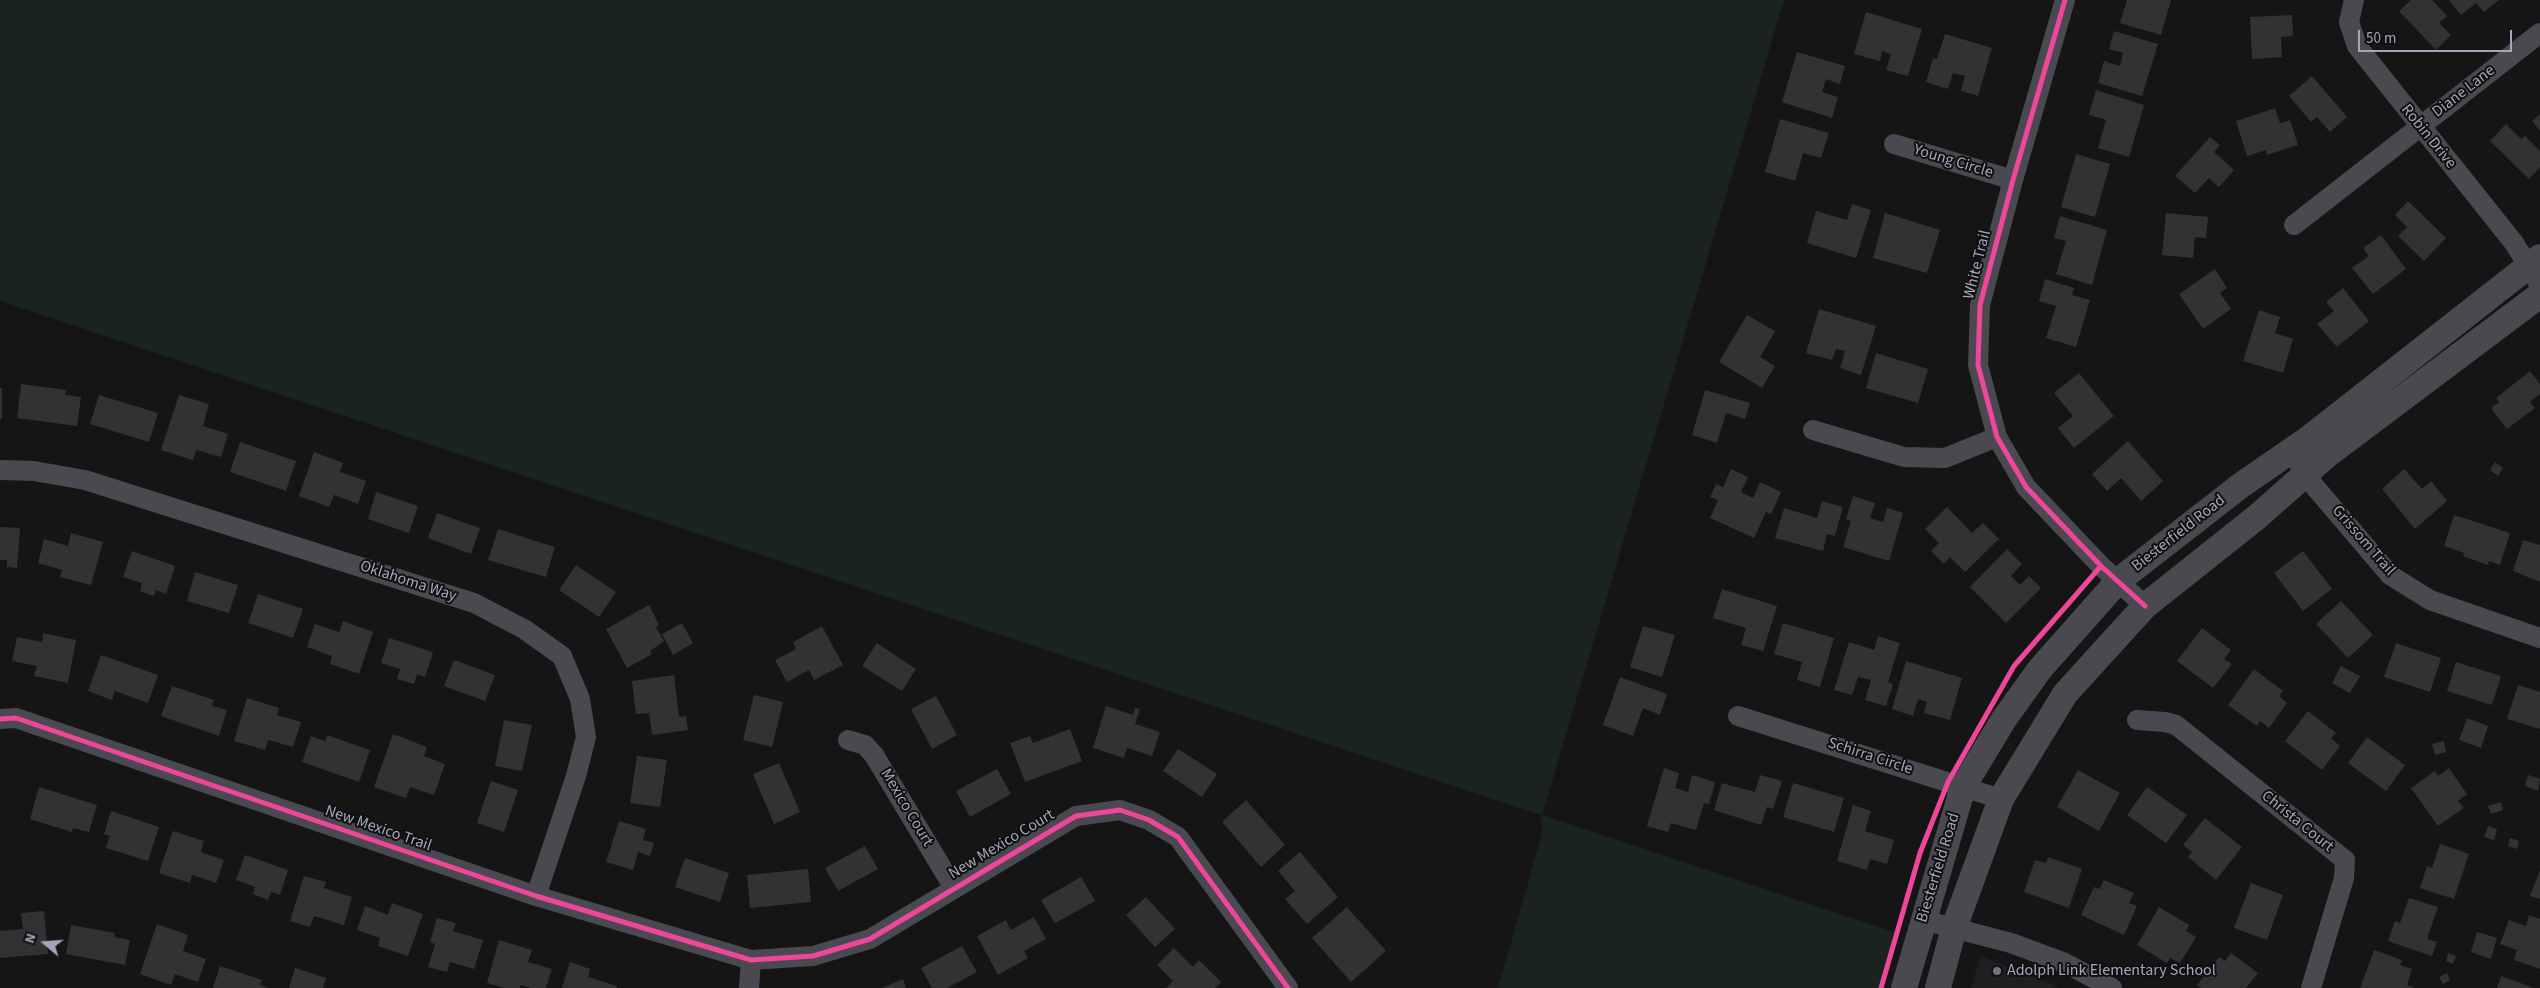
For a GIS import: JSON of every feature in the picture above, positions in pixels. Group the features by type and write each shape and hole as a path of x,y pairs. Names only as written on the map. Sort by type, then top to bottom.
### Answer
{"street":[{"name":"White Trail","path":"2065,0 2012,180 1980,305 1978,365 1997,437 2026,487 2145,606"},
{"name":"Robin Drive","path":"2354,0 2349,22 2357,46 2419,126 2536,269"},
{"name":"Diane Lane","path":"2294,225 2540,33"},
{"name":"Young Circle","path":"1894,144 2012,180"},
{"name":"Biesterfield Road","path":"1904,988 1922,920 1964,787 2004,719 2040,669 2118,581 2240,486 2536,269"},
{"name":"Biesterfield Road","path":"1938,988 1954,928 2001,799 2065,694 2145,606 2257,517 2304,474 2540,295"},
{"path":"1813,430 1904,457 1945,458 1997,437"},
{"name":"Grissom Trail","path":"2292,449 2304,474 2390,576 2430,600 2540,638"},
{"name":"Oklahoma Way","path":"0,470 34,471 85,480 474,603 524,629 562,656 580,699 586,737 576,776 536,896"},
{"name":"Schirra Circle","path":"1738,716 2001,799"},
{"name":"New Mexico Trail","path":"0,719 16,718 536,896 751,960"},
{"name":"Christa Court","path":"2137,720 2165,722 2176,725 2345,860 2344,878 2311,988"},
{"name":"Mexico Court","path":"848,740 865,746 874,755 954,888"},
{"name":"New Mexico Court","path":"751,960 814,956 870,939 1076,816 1120,810 1149,820 1178,837 1288,988"},
{"path":"1922,920 2011,944 2065,963 2112,988"},
{"path":"749,988 751,960"}],"shaded area":[{"path":"0,0 1784,0 1542,815 1897,933 1881,988 1498,988 1542,834 1541,815 0,301"},
{"name":"Adolph Link Elementary School","path":"1980,956 2048,982 2059,988 1971,988"}],"building":[{"path":"2127,0 2171,0 2161,35 2120,23"},
{"path":"2411,0 2432,0 2447,16 2439,23 2451,35 2436,50 2399,11"},
{"path":"2449,0 2499,0 2484,12 2476,3 2461,15"},
{"path":"1866,12 1922,29 1908,76 1886,70 1891,54 1882,51 1880,61 1854,54"},
{"path":"2292,15 2293,36 2281,37 2282,57 2252,59 2250,17"},
{"path":"2114,31 2158,44 2142,96 2098,83 2104,61 2120,66 2123,53 2109,49"},
{"path":"1945,34 1992,48 1978,96 1961,91 1965,76 1953,73 1948,89 1926,82 1933,58 1937,59"},
{"path":"1797,52 1845,66 1840,84 1826,79 1822,92 1838,97 1832,118 1782,102"},
{"path":"2312,76 2347,117 2330,132 2317,117 2311,122 2289,96"},
{"path":"2096,90 2144,105 2129,157 2098,148 2106,120 2089,115"},
{"path":"2275,108 2280,123 2290,120 2298,145 2267,155 2266,150 2247,156 2236,121"},
{"path":"2540,114 2540,131 2532,121"},
{"path":"1780,119 1829,133 1821,158 1803,153 1795,181 1765,172"},
{"path":"2506,124 2521,139 2525,136 2540,151 2540,167 2529,179 2490,141"},
{"path":"2210,137 2220,145 2214,152 2234,170 2219,187 2209,178 2195,193 2175,176"},
{"path":"2076,154 2110,164 2095,217 2061,207"},
{"path":"2408,201 2446,238 2424,261 2398,236 2407,227 2395,215"},
{"path":"1852,204 1871,210 1856,258 1807,243 1816,211 1847,220"},
{"path":"1885,213 1940,230 1927,273 1873,258"},
{"path":"2166,213 2208,217 2206,238 2195,237 2193,258 2162,255"},
{"path":"2060,216 2107,230 2092,285 2056,274 2066,241 2054,238"},
{"path":"2381,235 2406,269 2373,294 2352,268 2369,256 2363,248"},
{"path":"2215,269 2227,288 2220,293 2231,309 2203,329 2179,294"},
{"path":"2045,279 2074,288 2072,295 2090,300 2076,347 2046,338 2056,306 2039,301"},
{"path":"2343,288 2369,321 2337,347 2317,324 2334,311 2326,302"},
{"path":"1819,309 1876,326 1861,375 1840,368 1845,351 1836,349 1832,360 1806,353"},
{"path":"2259,310 2280,317 2275,333 2293,339 2283,373 2243,361"},
{"path":"1747,315 1775,331 1760,357 1775,366 1762,388 1719,362"},
{"path":"1876,353 1928,369 1918,403 1866,388"},
{"path":"2530,371 2540,384 2540,394 2530,402 2535,408 2507,429 2491,408 2499,402 2496,398"},
{"path":"2079,373 2114,416 2074,448 2058,428 2073,416 2054,393"},
{"path":"21,384 66,390 65,395 81,397 77,426 17,418"},
{"path":"0,388 2,388 2,419 0,419"},
{"path":"1705,390 1750,403 1745,419 1726,413 1717,443 1692,435"},
{"path":"99,395 158,413 149,442 90,424"},
{"path":"179,395 209,404 203,426 228,434 221,457 196,450 193,460 161,450"},
{"path":"2128,441 2163,481 2141,501 2121,478 2107,491 2092,474"},
{"path":"240,442 296,461 286,491 230,472"},
{"path":"314,452 343,463 340,472 366,481 358,504 334,495 329,507 299,496"},
{"path":"2495,462 2503,468 2498,476 2490,470"},
{"path":"1731,469 1748,477 1741,492 1753,498 1760,482 1781,492 1771,514 1766,512 1754,538 1710,518 1718,500 1710,497 1716,484 1723,487"},
{"path":"2404,469 2422,489 2431,481 2447,501 2415,529 2382,489"},
{"path":"376,492 418,506 409,533 368,519"},
{"path":"1853,496 1875,503 1870,518 1883,522 1887,508 1903,513 1889,561 1843,547 1851,521 1846,519"},
{"path":"1822,501 1843,507 1835,536 1827,534 1823,551 1775,538 1784,508 1817,518"},
{"path":"1947,507 1972,533 1983,523 1999,539 1965,572 1950,557 1944,564 1931,551 1939,543 1925,529"},
{"path":"437,513 480,528 471,554 428,538"},
{"path":"2454,515 2510,533 2500,565 2489,561 2488,565 2463,556 2464,553 2444,546"},
{"path":"0,527 20,528 17,568 7,567 7,560 0,560"},
{"path":"498,529 555,547 546,577 488,560"},
{"path":"71,533 103,542 91,585 60,577 62,570 38,563 44,539 68,546"},
{"path":"2523,540 2540,545 2540,582 2513,571"},
{"path":"2007,549 2022,564 2011,576 2020,585 2029,576 2041,588 2006,623 1970,587"},
{"path":"132,551 175,566 166,594 156,590 154,596 140,591 142,583 123,577"},
{"path":"2303,551 2332,589 2303,611 2274,573"},
{"path":"576,565 616,592 599,617 559,590"},
{"path":"195,572 238,585 229,613 187,601"},
{"path":"1722,589 1777,606 1763,651 1741,645 1746,628 1713,618"},
{"path":"258,594 303,609 293,638 248,623"},
{"path":"2341,601 2373,635 2348,658 2316,624"},
{"path":"649,605 659,625 656,627 664,641 650,651 652,654 627,668 606,629"},
{"path":"343,621 373,632 359,674 330,664 332,656 307,647 315,624 339,632"},
{"path":"682,623 693,643 673,655 662,634"},
{"path":"1783,623 1834,638 1820,687 1797,680 1802,662 1774,654"},
{"path":"822,626 843,665 814,680 809,670 787,682 775,660 796,649 793,642"},
{"path":"1643,626 1675,635 1662,677 1630,667"},
{"path":"2202,628 2231,650 2224,659 2232,664 2213,688 2177,661"},
{"path":"43,633 76,640 68,683 34,676 37,666 12,661 17,637 42,642"},
{"path":"1878,636 1900,643 1888,682 1893,684 1886,706 1865,700 1871,680 1858,677 1852,695 1834,690 1849,642 1874,650"},
{"path":"389,638 433,652 425,677 417,674 414,684 397,679 400,669 381,663"},
{"path":"877,643 916,669 902,691 862,666"},
{"path":"2396,643 2441,658 2430,692 2384,677"},
{"path":"101,655 158,675 148,703 115,691 112,700 88,691"},
{"path":"454,660 495,675 485,701 444,686"},
{"path":"1906,661 1962,678 1950,720 1924,713 1927,702 1918,699 1913,716 1892,709"},
{"path":"2456,662 2501,676 2492,705 2447,691"},
{"path":"2341,666 2360,676 2350,693 2332,683"},
{"path":"2254,669 2283,691 2279,696 2287,703 2269,728 2260,721 2257,726 2228,705"},
{"path":"674,675 679,717 686,716 688,730 652,735 649,713 636,714 632,681"},
{"path":"1620,677 1667,694 1660,715 1643,708 1633,736 1603,725"},
{"path":"2518,685 2540,692 2540,729 2507,719"},
{"path":"172,686 214,700 212,706 227,710 219,736 161,716"},
{"path":"754,695 783,702 772,747 743,740"},
{"path":"936,696 957,735 932,749 911,709"},
{"path":"247,698 279,708 277,715 301,722 293,747 268,740 265,750 234,741"},
{"path":"1106,706 1133,715 1135,708 1140,709 1135,724 1160,732 1152,756 1127,748 1124,758 1093,748"},
{"path":"2308,711 2336,733 2331,738 2340,746 2322,770 2285,741"},
{"path":"2467,718 2488,726 2481,748 2459,740"},
{"path":"504,720 532,725 522,771 495,766"},
{"path":"1070,729 1082,761 1025,782 1010,743 1030,736 1033,743"},
{"path":"393,734 427,747 424,756 445,764 434,795 410,787 406,798 374,787"},
{"path":"327,735 370,750 359,782 302,762 311,736 325,741"},
{"path":"2367,737 2405,765 2386,791 2348,763"},
{"path":"2444,741 2446,752 2435,755 2432,744"},
{"path":"1178,749 1217,774 1202,797 1163,771"},
{"path":"637,756 667,760 660,807 630,803"},
{"path":"779,763 800,812 774,824 753,774"},
{"path":"1664,768 1679,773 1675,788 1688,792 1692,775 1715,782 1709,804 1704,803 1696,830 1671,823 1668,832 1647,826"},
{"path":"2449,768 2467,794 2458,801 2464,808 2438,826 2411,788 2435,771 2438,776"},
{"path":"997,769 1011,794 970,817 956,791"},
{"path":"2078,770 2120,793 2099,831 2057,807"},
{"path":"1760,775 1782,781 1773,809 1767,807 1761,825 1714,810 1722,783 1755,792"},
{"path":"2528,775 2540,779 2538,791 2525,786"},
{"path":"491,781 518,790 504,832 477,823"},
{"path":"1793,783 1844,798 1834,832 1783,817"},
{"path":"39,787 97,805 89,832 73,828 72,832 30,819"},
{"path":"2147,787 2187,815 2166,843 2127,815"},
{"path":"1246,800 1285,845 1261,867 1222,822"},
{"path":"2501,802 2503,810 2491,814 2488,806"},
{"path":"1853,805 1871,811 1865,831 1894,840 1887,864 1870,859 1867,870 1837,861"},
{"path":"111,811 159,827 148,861 106,848 110,836 104,834"},
{"path":"2205,818 2242,847 2216,880 2188,857 2192,852 2183,845"},
{"path":"619,821 646,829 643,840 654,843 650,856 638,852 633,870 606,862"},
{"path":"2488,826 2497,829 2494,840 2484,837"},
{"path":"173,831 204,841 201,852 224,860 216,883 192,875 190,883 159,873"},
{"path":"2510,838 2519,841 2517,849 2508,846"},
{"path":"2440,844 2469,854 2454,899 2420,888 2427,866 2432,868"},
{"path":"865,846 878,869 838,891 825,868"},
{"path":"1300,852 1338,897 1307,924 1285,899 1295,891 1278,871"},
{"path":"245,855 288,870 280,895 271,892 268,900 253,894 255,887 236,880"},
{"path":"2048,857 2082,869 2069,908 2024,892 2035,860 2046,863"},
{"path":"685,858 729,873 720,902 675,887"},
{"path":"808,869 811,902 750,908 747,875"},
{"path":"2540,870 2540,899 2530,896"},
{"path":"304,876 326,882 324,888 352,897 344,925 314,916 310,927 290,921"},
{"path":"1081,877 1095,901 1055,923 1041,900"},
{"path":"2104,880 2134,893 2129,903 2137,906 2124,935 2081,915 2094,887 2100,889"},
{"path":"2251,883 2283,895 2267,940 2234,928"},
{"path":"1146,897 1175,929 1155,947 1126,915"},
{"path":"2409,898 2438,907 2427,939 2437,942 2432,956 2388,941 2395,921 2400,923"},
{"path":"392,903 423,914 408,956 378,946 380,938 357,930 365,906 388,915"},
{"path":"1347,907 1386,951 1351,982 1312,938"},
{"path":"2159,907 2189,925 2186,931 2196,937 2180,963 2170,958 2167,963 2137,945"},
{"path":"44,911 48,954 0,958 0,931 23,929 21,913"},
{"path":"2529,915 2540,919 2540,969 2514,960 2517,950 2500,944 2509,920 2526,926"},
{"path":"1034,917 1046,939 1024,951 1028,958 998,975 977,936 1006,920 1011,930"},
{"path":"437,918 456,923 453,931 483,940 474,969 450,962 447,972 428,967 435,944 430,942"},
{"path":"157,924 188,935 183,951 206,959 198,982 175,974 171,985 140,974"},
{"path":"71,925 115,933 114,937 130,940 125,965 66,954"},
{"path":"2477,932 2497,938 2491,959 2471,952"},
{"path":"499,940 532,950 528,962 552,969 546,988 531,988 521,985 520,988 505,988 487,983"},
{"path":"962,946 977,972 947,988 932,988 921,968"},
{"path":"1174,948 1193,967 1199,960 1221,982 1215,988 1166,988 1173,981 1157,965"},
{"path":"2374,950 2402,960 2400,965 2412,969 2407,985 2415,988 2360,988"},
{"path":"2231,953 2258,973 2246,988 2201,988 2197,985 2219,957 2225,961"},
{"path":"2448,953 2456,956 2453,964 2446,961"},
{"path":"570,962 590,969 588,977 617,986 617,988 562,988"},
{"path":"220,966 262,980 260,985 268,988 213,988"},
{"path":"295,968 326,978 323,988 289,988"},
{"path":"2447,973 2450,980 2443,984 2439,977"},
{"path":"2501,976 2534,988 2497,988"},
{"path":"903,979 906,988 882,988"}],"cycle path":[{"path":"2065,0 2013,180 1980,305 1978,365 1997,437 2026,487 2101,566 2145,606"},
{"path":"1881,988 1920,853 1948,782 2014,666 2101,566"},
{"path":"0,719 16,718 536,896 751,960 813,956 870,939 1076,816 1120,810 1149,820 1178,837 1288,988"}],"place":[{"name":"Adolph Link Elementary School","path":"1997,971"}]}
